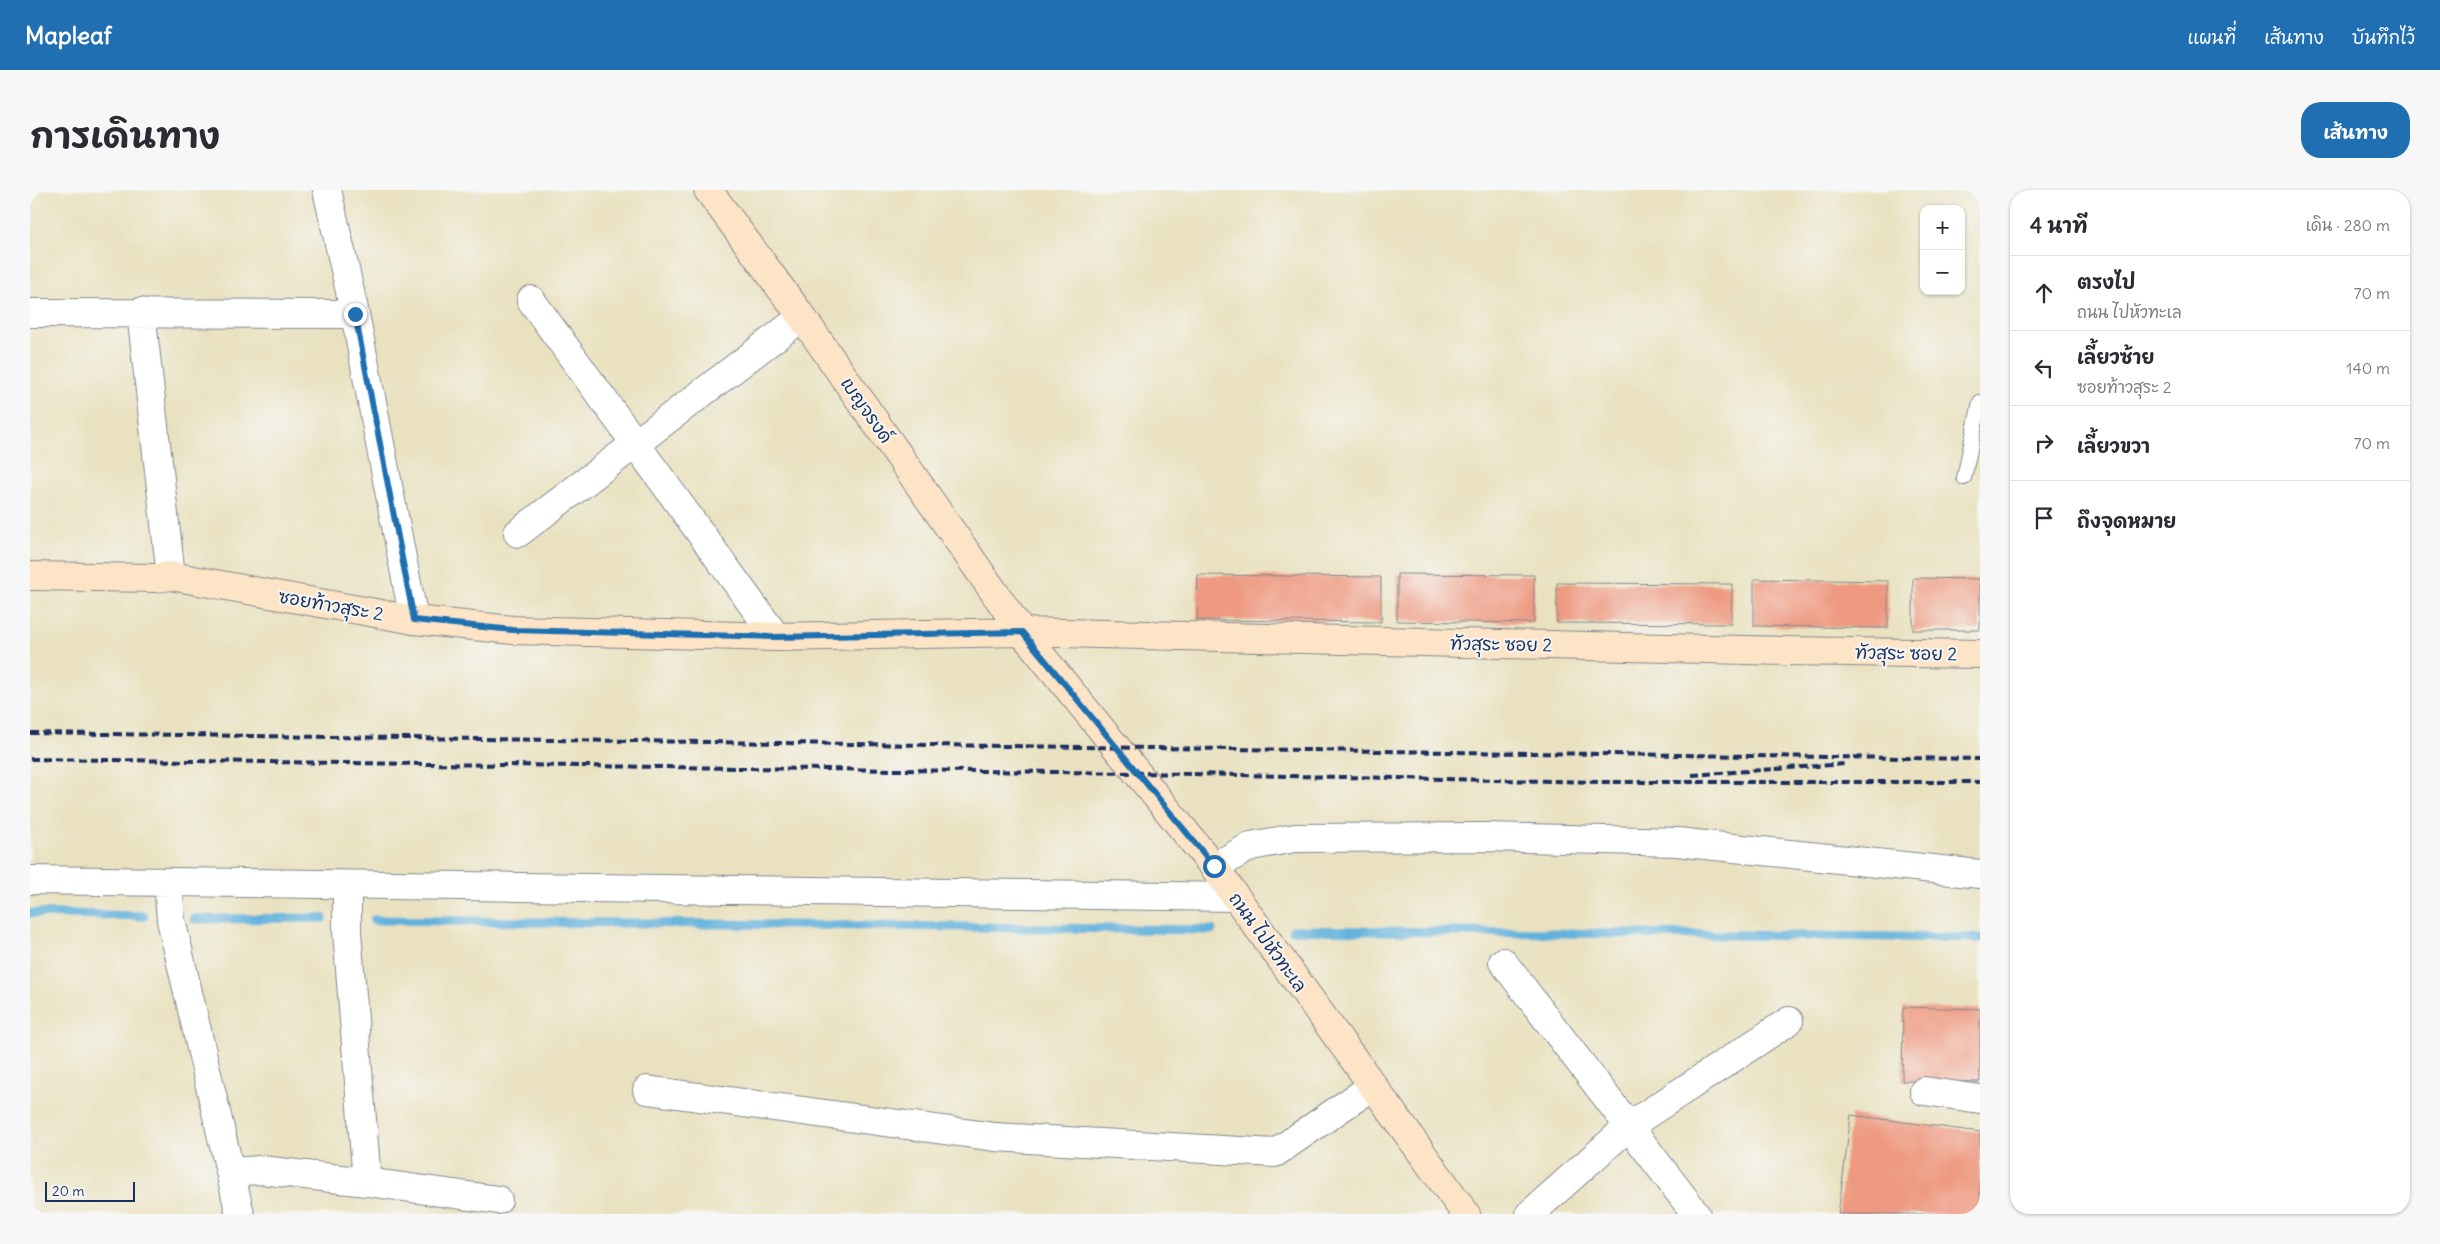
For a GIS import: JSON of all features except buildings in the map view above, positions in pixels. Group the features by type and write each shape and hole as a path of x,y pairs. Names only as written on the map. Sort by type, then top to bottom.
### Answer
{"street":[{"path":"327,190 355,314 414,620"},
{"name":"เบญจรงด์","path":"708,190 802,317 1022,632"},
{"path":"531,300 776,637"},
{"path":"141,312 171,576"},
{"path":"30,313 355,314"},
{"path":"518,533 802,317"},
{"name":"ซอยท้าวสุระ 2","path":"30,576 171,576 414,620 513,630 776,637 1022,632"},
{"name":"ทัวสุระ ซอย 2","path":"1022,632 1980,654"},
{"name":"ถนน ไปหัวทะเล","path":"1022,632 1214,866 1466,1214"},
{"path":"1214,866 1251,846 1295,838 1487,837 1677,842 1980,874"},
{"path":"30,880 1235,897"},
{"path":"168,882 171,920 240,1214"},
{"path":"347,885 347,932 367,1182"},
{"path":"1503,962 1696,1214"},
{"path":"1530,1214 1629,1126 1790,1021"},
{"path":"647,1090 995,1136 1275,1153 1373,1086"},
{"path":"1924,1091 1980,1098"},
{"path":"230,1172 260,1170 498,1200"}],"lane":[{"path":"1964,478 1980,402"}],"waterway":[{"path":"30,913 144,916"},
{"path":"194,919 323,918"},
{"path":"374,920 1212,930"},
{"path":"1293,930 1980,938"}],"railway":[{"path":"30,733 1980,759"},
{"path":"30,759 1137,773 1600,782 1980,782"},
{"path":"1692,775 1845,764"}],"route":[{"path":"355,314 414,620 513,630 776,637 1022,632 1214,866"}]}
